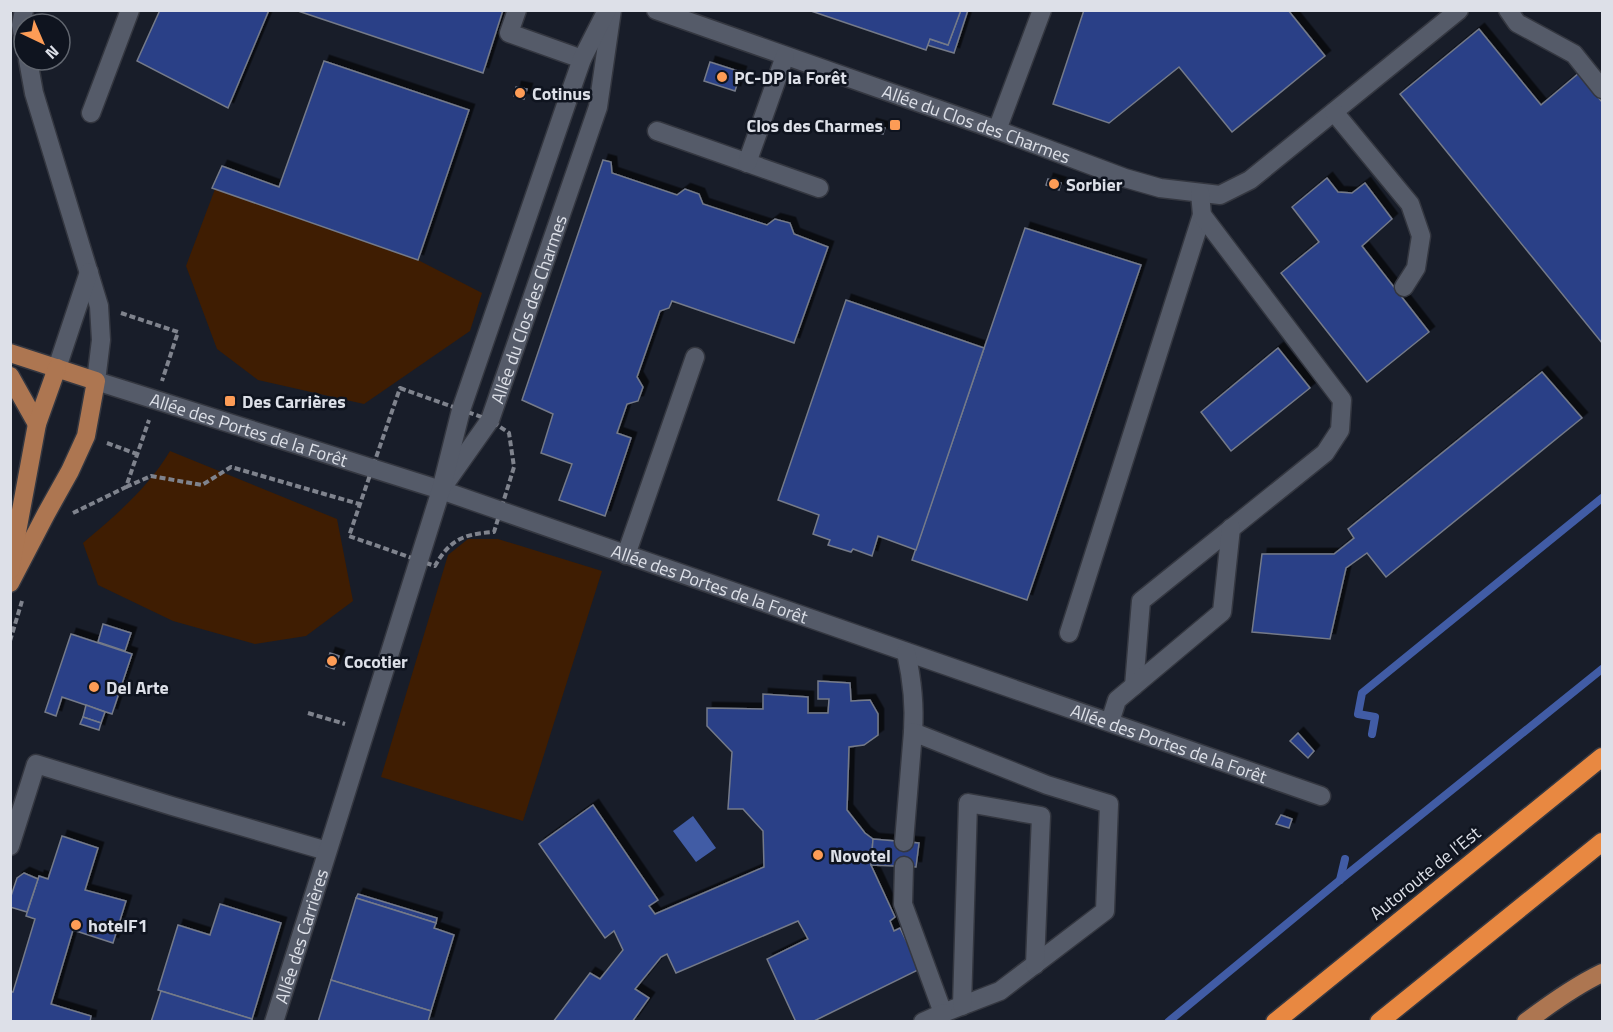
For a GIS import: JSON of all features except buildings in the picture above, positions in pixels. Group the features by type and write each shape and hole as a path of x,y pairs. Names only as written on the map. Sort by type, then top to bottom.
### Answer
{"highway":[{"name":"Autoroute de l’Est","path":"1275,1022 1602,757"},
{"path":"1379,1022 1602,842"}],"main road":[{"path":"10,353 96,381 86,436 70,471 10,583"},
{"path":"10,570 38,424 57,368"},
{"path":"10,376 38,424"},
{"path":"1526,1022 1555,999 1602,973"}],"street":[{"path":"91,112 130,10"},
{"path":"517,10 509,33 582,59"},
{"name":"Allée du Clos des Charmes","path":"327,851 441,490 461,410 582,59 607,10"},
{"name":"Allée du Clos des Charmes","path":"441,490 490,420 598,107 612,10"},
{"name":"Allée du Clos des Charmes","path":"656,10 997,130 1125,178 1160,188 1220,195 1250,180 1459,10"},
{"path":"997,130 1042,10"},
{"path":"1508,10 1517,23 1574,54 1602,89"},
{"path":"747,163 785,56"},
{"path":"30,72 34,93 99,306 101,340 96,381"},
{"path":"1334,112 1410,204 1420,236 1416,268 1404,287"},
{"path":"657,131 819,188"},
{"path":"1069,633 1202,215 1200,193"},
{"path":"1134,686 1141,601 1325,453 1340,430 1342,400 1202,215"},
{"path":"57,368 89,272"},
{"path":"626,555 695,357"},
{"name":"Allée des Portes de la Forêt","path":"96,381 441,490 1322,796"},
{"path":"1110,722 1117,700 1222,612 1231,528"},
{"path":"904,842 914,713 911,676 906,652"},
{"path":"913,732 1047,785 1109,804 1105,911 1000,992 923,1022"},
{"path":"10,846 36,764 327,851"},
{"path":"962,1006 968,803 1041,816 1035,965"},
{"name":"Allée des Carrières","path":"274,1022 327,851"},
{"path":"904,867 903,904 943,1013"}],"path":[{"path":"99,306 178,332 126,487"},
{"path":"63,519 151,476 202,486 231,467 359,504"},
{"path":"10,641 23,597"},
{"path":"308,713 366,730"}],"shaded area":[{"path":"215,189 418,260 482,293 470,331 364,404 258,380 217,349 186,266"},
{"path":"170,451 337,519 353,601 306,636 255,644 173,621 98,585 83,543 142,489"},
{"path":"468,539 498,539 602,571 523,821 381,777 448,555"}],"water":[{"path":"693,816 716,848 696,862 673,831"}],"waterway":[{"path":"1372,734 1375,717 1358,714 1362,693 1602,498"},
{"path":"1168,1022 1602,669"},
{"path":"1340,880 1345,859"}],"place":[{"name":"PC-DP la Forêt","path":"722,77"},
{"name":"Cotinus","path":"520,93"},
{"name":"Clos des Charmes","path":"895,125"},
{"name":"Sorbier","path":"1054,184"},
{"name":"Des Carrières","path":"230,401"},
{"name":"Cocotier","path":"332,661"},
{"name":"Del Arte","path":"94,687"},
{"name":"Novotel","path":"818,855"},
{"name":"hotelF1","path":"76,925"}]}
